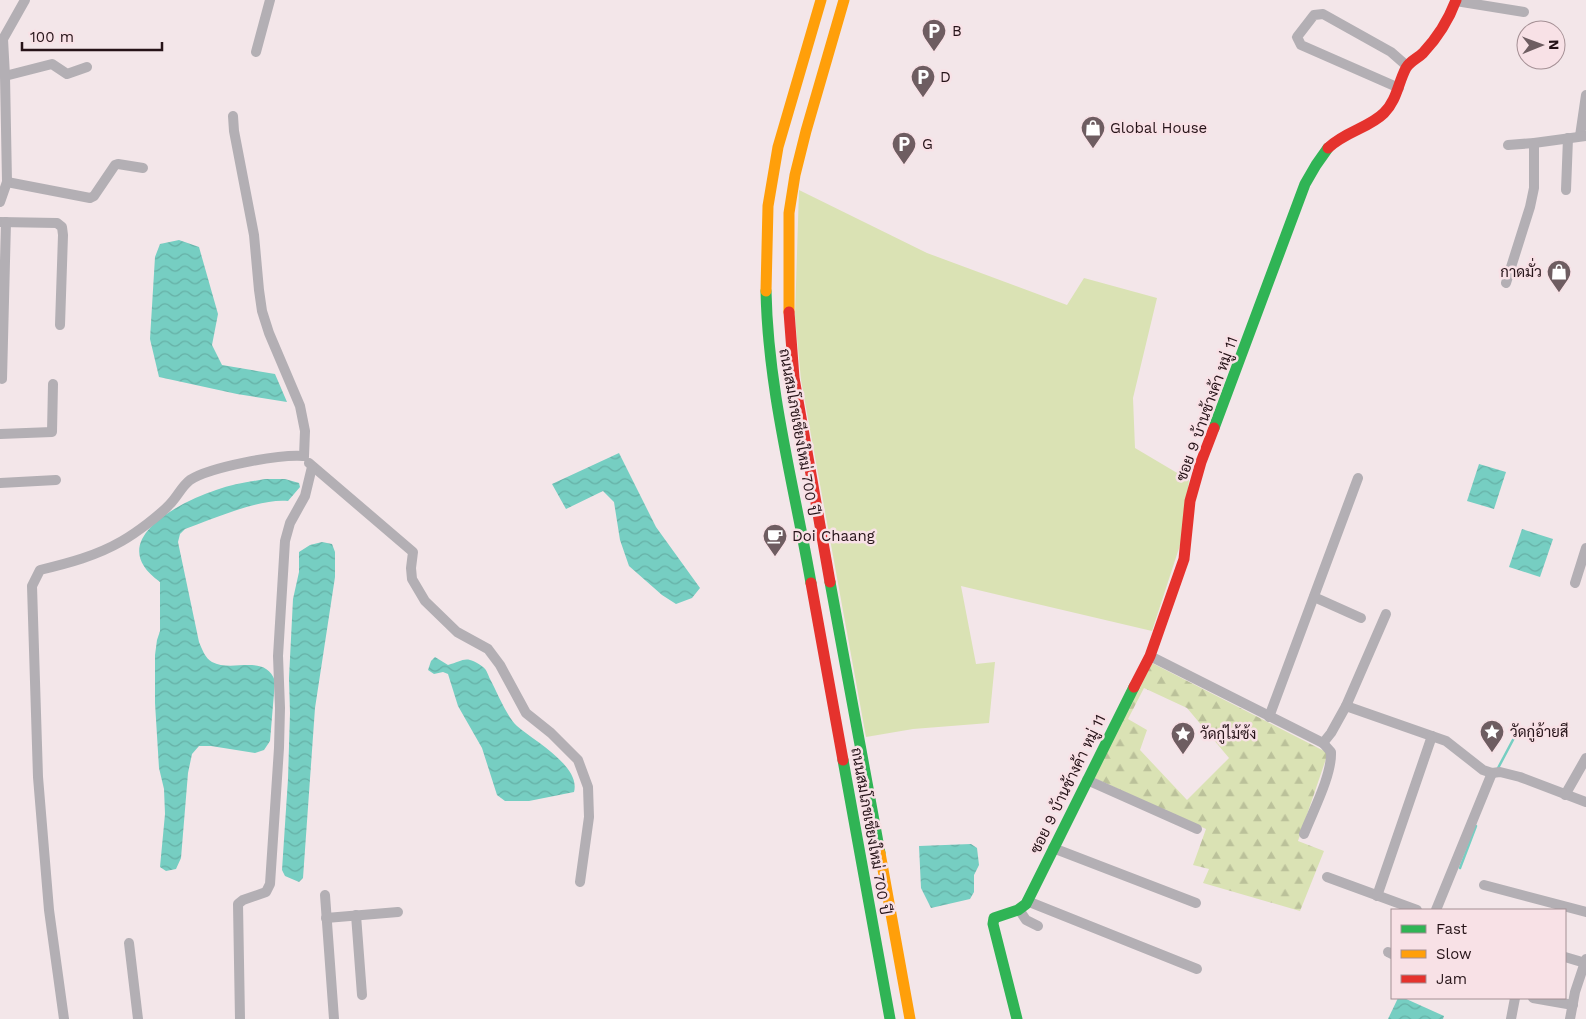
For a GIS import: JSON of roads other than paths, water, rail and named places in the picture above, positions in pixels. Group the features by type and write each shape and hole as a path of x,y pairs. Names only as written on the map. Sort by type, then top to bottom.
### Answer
{"main road":[{"name":"ถนนสมโภชเชียงใหม่ 700 ปี","path":"844,0 795,174 789,213 789,327 794,378 812,484 910,1019"},
{"name":"ซอย 9 บ้านช้างค้า หมู่ 11","path":"1024,906 1150,656 1184,559 1190,501 1201,462 1305,184 1325,151 1340,138 1370,124 1389,109 1408,66 1421,56 1445,24 1456,0"},
{"name":"ถนนสมโภชเชียงใหม่ 700 ปี","path":"818,1 778,147 768,206 767,332 773,382 788,470 809,570 890,1019"},
{"path":"1017,1019 993,924 994,918 1024,906"}],"street":[{"path":"0,202 7,182 3,170 5,76 1,40 25,0"},
{"path":"256,52 270,0"},
{"path":"1456,0 1524,12"},
{"path":"1399,88 1301,45 1297,37 1314,15 1323,14 1391,52 1408,66"},
{"path":"5,76 52,64 67,74 87,67"},
{"path":"1508,144 1534,143 1583,136 1586,95"},
{"path":"233,116 234,131 254,235 262,311 269,333 300,406 305,431 304,456 312,467 413,552 412,579 425,601 458,632 488,649 500,665 526,712 551,733 578,760 588,787 589,817 580,882"},
{"path":"1566,190 1568,138"},
{"path":"1506,283 1530,207 1534,188 1534,143"},
{"path":"7,182 86,197 94,196 115,165 143,168"},
{"path":"2,379 3,222 56,223 62,227 60,325"},
{"path":"0,434 52,432 54,384"},
{"path":"64,1019 49,910 38,777 32,586 37,574 40,570 99,553 124,540 170,504 188,481 199,476 228,467 266,459 292,455 304,456"},
{"path":"240,1019 238,904 243,900 266,892 270,884 279,748 278,656 285,541 290,523 305,496 312,467"},
{"path":"1269,717 1358,478"},
{"path":"0,483 56,480"},
{"path":"1575,583 1586,548"},
{"path":"1314,597 1361,618"},
{"path":"1323,743 1331,733 1346,706 1386,614"},
{"path":"1150,656 1323,743 1331,752 1332,758 1325,782 1304,834"},
{"path":"1346,706 1446,741 1482,770 1520,777 1586,802"},
{"path":"1377,896 1432,736"},
{"path":"1565,795 1586,758"},
{"path":"1436,909 1495,773"},
{"path":"1087,780 1197,830"},
{"path":"1054,848 1196,903"},
{"path":"1327,877 1414,909"},
{"path":"1484,885 1586,912"},
{"path":"325,895 334,1019"},
{"path":"1038,926 1024,918 1024,906 1197,969"},
{"path":"326,918 398,912"},
{"path":"356,916 362,995"},
{"path":"129,943 138,1019"},
{"path":"1566,957 1585,961 1575,992 1570,1019"},
{"path":"1575,992 1586,994"},
{"path":"1511,1019 1515,999"},
{"path":"1539,999 1573,1005"}],"water":[{"path":"179,240 199,247 218,314 212,345 222,365 275,374 287,402 237,394 159,377 150,339 155,257 160,244"},
{"path":"619,453 656,527 700,588 692,598 676,604 662,595 629,566 620,540 614,502 603,491 566,509 552,484"},
{"path":"1479,464 1506,472 1494,509 1467,501"},
{"path":"265,479 285,479 299,483 300,487 288,501 250,506 185,529 180,534 178,542 199,642 206,656 212,662 220,665 247,665 264,668 275,681 270,741 264,750 255,753 199,746 192,754 188,773 181,858 176,869 166,871 160,867 165,814 164,789 159,768 155,703 155,655 160,631 160,582 144,567 139,552 143,538 153,525 184,504 222,488"},
{"path":"1522,529 1553,539 1540,577 1509,567"},
{"path":"322,542 332,544 335,552 335,577 315,708 303,878 299,882 285,876 282,870 288,779 289,678 293,599 299,572 299,552 310,545"},
{"path":"435,657 448,665 461,660 468,660 484,668 513,722 564,764 574,782 574,792 529,801 505,801 497,795 482,748 458,706 448,674 443,672 434,674 428,670 431,661"},
{"path":"971,844 977,848 979,865 974,875 974,892 970,899 931,908 921,888 919,846"},
{"path":"1398,999 1406,999 1444,1016 1443,1019 1388,1019"}],"waterway":[{"path":"1497,770 1515,736"},
{"path":"1460,868 1476,826"}],"place":[{"name":"B","path":"934,52"},
{"name":"D","path":"923,98"},
{"name":"Global House","path":"1093,149"},
{"name":"G","path":"904,165"},
{"name":"กาดมั่ว","path":"1559,293"},
{"name":"Doi Chaang","path":"775,557"},
{"name":"วัดกู่อ้ายสี","path":"1492,753"},
{"name":"วัดกู่ไม้ซ้ง","path":"1183,755"}]}
